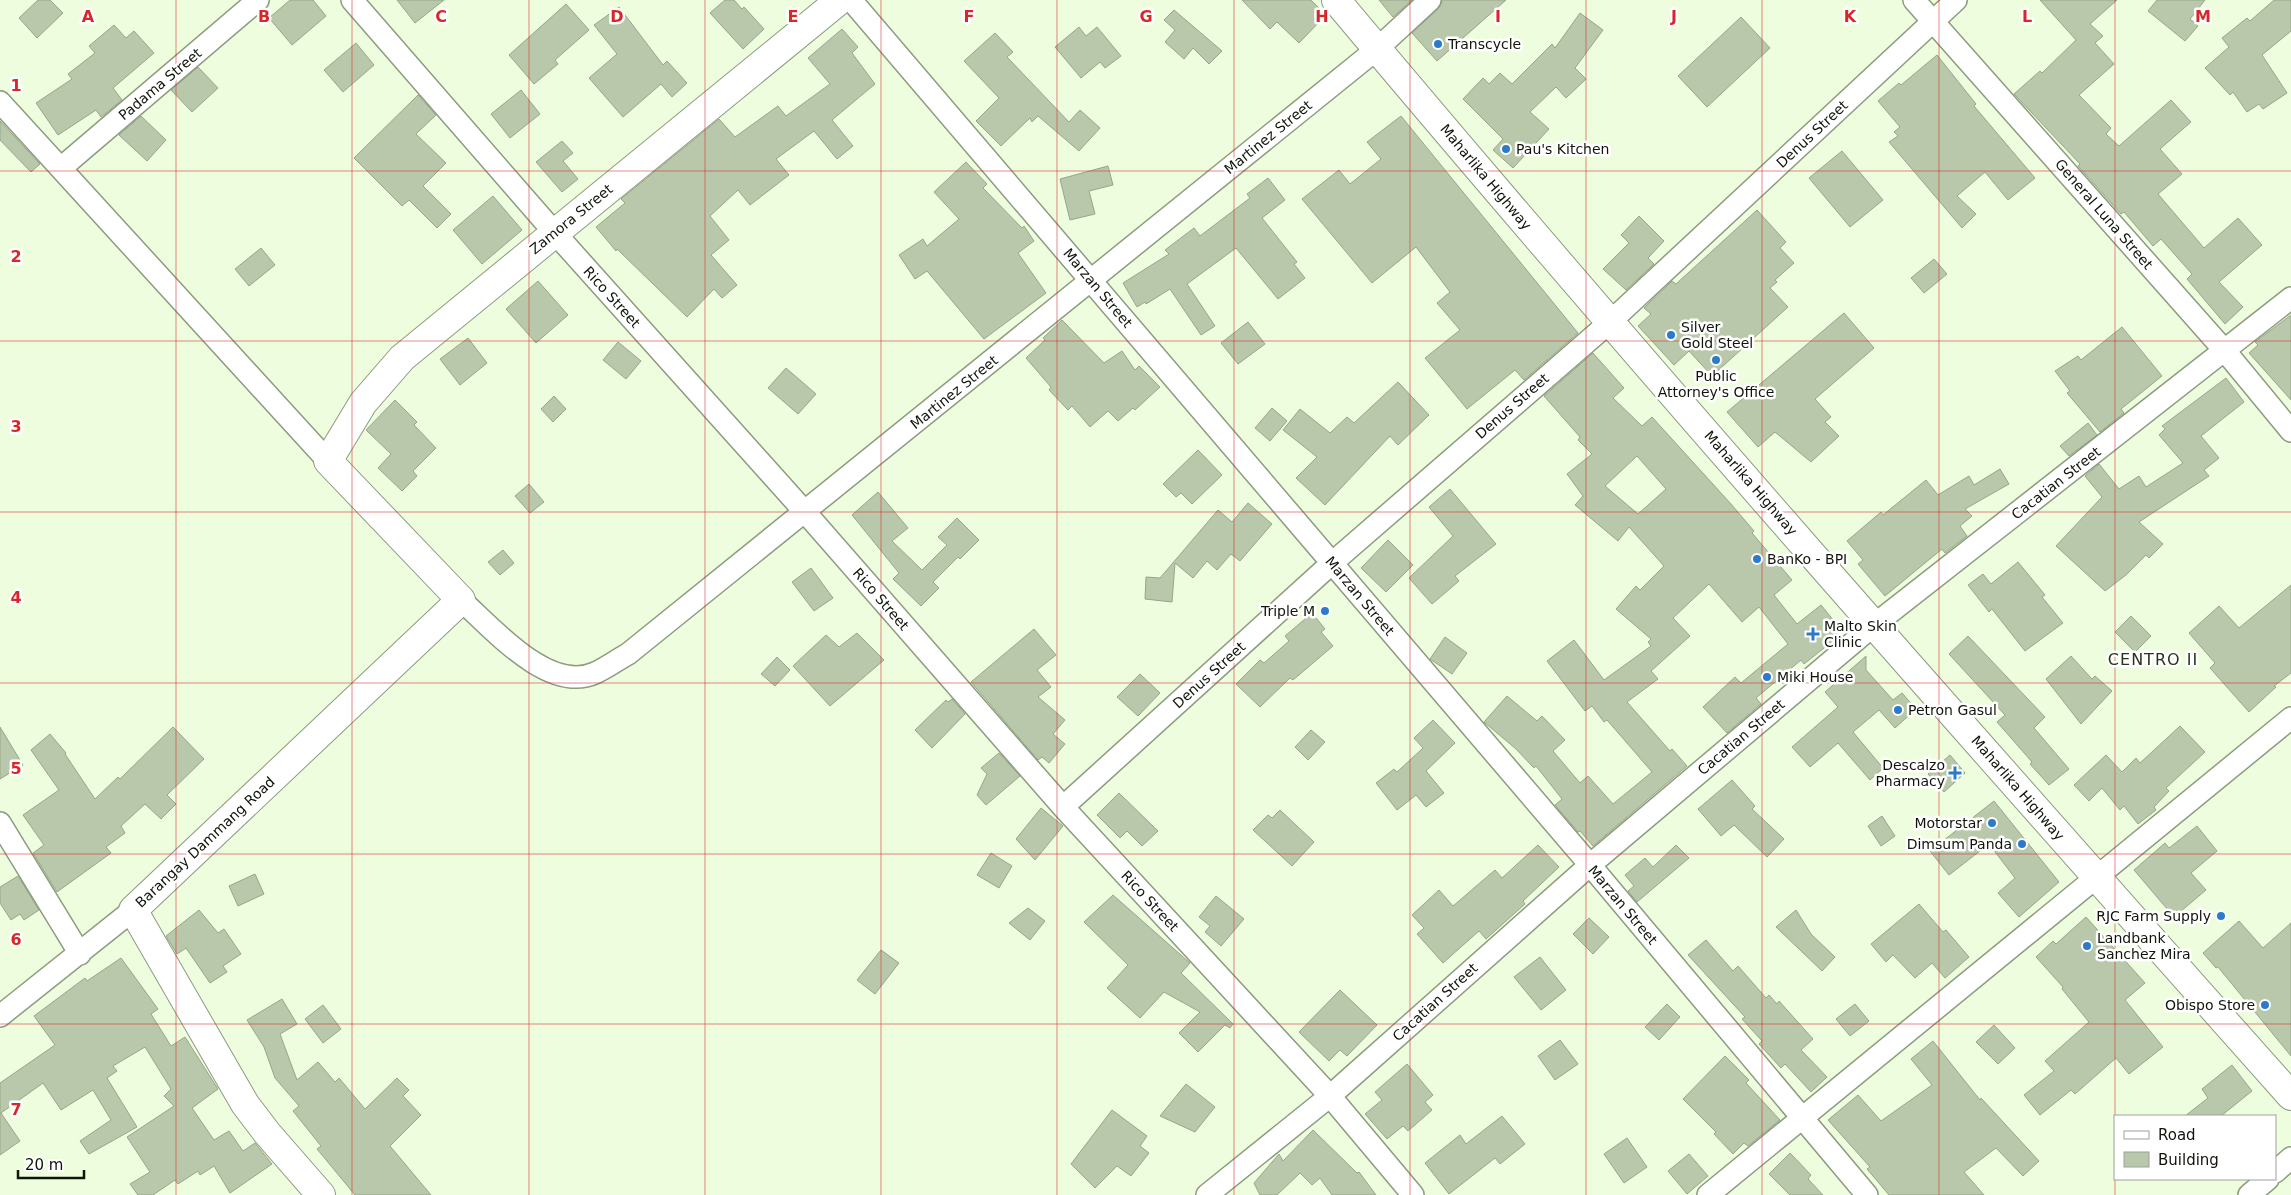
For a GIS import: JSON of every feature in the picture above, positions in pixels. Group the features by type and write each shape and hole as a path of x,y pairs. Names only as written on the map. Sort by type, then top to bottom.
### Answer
{"main road":[{"name":"Zamora Street","path":"328,461 363,403 402,358 840,0"},
{"name":"Maharlika Highway","path":"1336,0 1610,322 1874,625 2291,1096"},
{"path":"328,461 461,600"},
{"name":"Barangay Dammang Road","path":"321,1195 266,1133 246,1104 133,910 461,600"}],"street":[{"name":"Padama Street","path":"61,168 258,0"},
{"name":"Rico Street","path":"352,0 554,232 805,512 1063,807 1330,1096 1412,1195"},
{"name":"Marzan Street","path":"851,0 1590,865 1802,1120 1867,1195"},
{"name":"Martinez Street","path":"461,600 525,656 546,670 561,676 576,677 594,674 628,654 1377,49 1430,0"},
{"name":"General Luna Street","path":"1914,0 2225,352 2291,431"},
{"name":"Denus Street","path":"1063,807 1332,563 1610,322 1956,0"},
{"path":"0,102 328,461"},
{"name":"Cacatian Street","path":"1207,1195 1330,1096 1590,865 1874,625 2225,352 2291,298"},
{"path":"1708,1195 2291,718"},
{"path":"0,823 80,954"},
{"path":"0,1016 133,910"},
{"path":"2276,1171 2291,1158"},
{"path":"2249,1195 2267,1180"}],"building":[{"path":"38,0 50,0 63,13 37,38 19,18"},
{"path":"290,0 313,0 326,16 292,45 269,18"},
{"path":"397,0 444,0 415,23"},
{"path":"725,0 734,0 742,9 744,7 764,29 743,49 710,13"},
{"path":"1242,0 1311,0 1326,15 1299,43 1277,22 1270,29"},
{"path":"1379,0 1412,0 1393,17"},
{"path":"1442,0 1506,0 1437,61 1412,33 1438,9"},
{"path":"2040,0 2117,0 2090,24 2103,36 2095,43 2114,64 2079,95 2111,128 2106,134 2119,146 2171,100 2191,122 2160,149 2182,174 2158,194 2204,248 2238,218 2262,245 2219,282 2243,307 2225,324 2187,279 2192,274 2161,239 2153,246 2124,212 2121,214 2078,166 2080,164 2014,94 2040,71 2042,73 2076,40"},
{"path":"2157,0 2205,0 2190,19 2198,26 2185,41 2148,11"},
{"path":"2274,0 2291,0 2291,31 2262,55 2287,93 2263,109 2259,104 2247,112 2233,92 2230,95 2205,68 2229,47 2222,38 2247,18 2250,21"},
{"path":"566,4 589,30 555,60 558,64 534,84 509,55"},
{"path":"619,7 663,65 667,61 687,83 672,97 661,84 623,117 589,78 617,54 594,25"},
{"path":"1174,10 1222,51 1209,64 1193,48 1184,59 1165,42 1175,30 1164,20"},
{"path":"1580,13 1603,30 1575,68 1586,79 1566,98 1556,87 1530,112 1549,129 1513,168 1493,150 1503,139 1463,99 1483,78 1489,84 1500,73 1512,84 1552,44 1555,48"},
{"path":"1741,17 1770,48 1707,107 1678,76"},
{"path":"114,25 126,38 134,31 154,53 113,88 122,100 101,117 96,110 58,135 36,103 72,79 68,74 95,53 89,46"},
{"path":"1079,27 1086,36 1097,27 1121,56 1105,68 1100,62 1081,78 1055,47"},
{"path":"842,29 858,47 852,53 875,84 832,120 853,146 837,159 814,131 776,159 789,175 750,205 738,190 710,216 729,240 711,255 737,285 722,298 714,289 687,317 617,249 616,251 596,227 625,203 621,199 719,119 735,137 778,106 786,116 830,84 808,58"},
{"path":"995,33 1013,52 1007,57 1069,122 1080,110 1100,128 1079,151 1038,116 1032,122 1030,118 1001,146 976,121 999,98 964,61"},
{"path":"356,43 374,65 343,92 324,70"},
{"path":"1937,55 1976,104 1974,106 2035,178 2008,200 1985,172 1957,196 1976,214 1962,228 1889,142 1898,136 1894,132 1900,127 1878,101 1899,83 1901,85"},
{"path":"198,67 218,88 192,112 171,90"},
{"path":"521,90 540,114 510,138 491,114"},
{"path":"418,95 436,115 416,134 446,163 423,186 451,214 437,228 409,200 402,206 354,158"},
{"path":"141,116 166,140 147,161 119,135"},
{"path":"1401,116 1578,333 1524,380 1515,370 1467,409 1425,358 1460,330 1437,303 1450,292 1416,247 1372,283 1302,199 1339,170 1350,184 1381,159 1367,142"},
{"path":"0,121 40,164 31,172 0,140"},
{"path":"562,141 573,153 563,161 578,179 562,192 536,162"},
{"path":"1842,151 1883,200 1850,227 1809,178"},
{"path":"966,162 987,184 983,188 1022,228 1024,226 1034,241 1018,253 1046,293 984,339 927,271 915,279 899,255 923,239 927,246 959,219 934,192"},
{"path":"1108,166 1113,185 1089,191 1095,214 1070,220 1060,179"},
{"path":"1268,178 1285,200 1262,218 1297,262 1294,264 1305,278 1278,299 1236,248 1187,284 1215,326 1201,335 1170,289 1146,304 1145,302 1137,307 1123,283 1169,254 1165,250 1194,228 1200,236 1250,198 1247,194"},
{"path":"493,196 522,230 482,264 453,230"},
{"path":"1757,210 1786,242 1780,248 1794,263 1775,280 1777,282 1770,288 1788,307 1712,376 1689,351 1674,365 1638,326 1651,314 1644,308 1672,281 1676,284"},
{"path":"1639,216 1664,241 1648,258 1654,264 1626,290 1603,269 1629,243 1621,235"},
{"path":"261,248 275,265 249,286 235,269"},
{"path":"1934,259 1947,274 1924,293 1911,278"},
{"path":"538,281 568,315 536,343 506,309"},
{"path":"1844,313 1874,348 1815,399 1831,417 1825,422 1839,436 1811,462 1775,432 1758,447 1727,412"},
{"path":"2291,315 2291,400 2249,353 2258,345 2255,342"},
{"path":"1062,320 1104,363 1122,351 1135,370 1139,366 1160,387 1135,410 1133,408 1118,421 1108,411 1090,427 1072,406 1068,410 1049,390 1051,387 1026,358"},
{"path":"1248,322 1265,344 1238,364 1221,343"},
{"path":"2122,327 2162,376 2121,409 2124,413 2100,432 2067,393 2070,391 2055,371 2078,356 2081,360"},
{"path":"468,338 487,363 460,385 440,359"},
{"path":"618,342 641,361 626,379 603,360"},
{"path":"1593,353 1624,388 1613,398 1642,426 1652,417 1731,504 1754,531 1752,533 1792,580 1774,595 1797,624 1821,605 1839,627 1834,630 1839,636 1804,664 1801,660 1756,698 1761,704 1727,733 1703,707 1735,677 1741,683 1788,644 1759,607 1742,622 1709,584 1673,618 1690,636 1651,671 1658,679 1627,702 1670,751 1672,749 1687,766 1593,846 1555,805 1562,799 1536,766 1534,768 1516,749 1484,722 1507,696 1537,721 1542,716 1565,740 1553,751 1580,783 1588,776 1613,804 1652,772 1607,720 1604,722 1592,706 1585,711 1547,661 1574,640 1604,680 1651,646 1648,642 1651,639 1616,609 1636,586 1640,590 1664,566 1629,527 1618,541 1575,505 1583,496 1567,474 1592,454 1578,440 1580,437 1544,396","holes":["1637,456 1666,489 1638,514 1605,486"]},
{"path":"786,368 816,394 798,414 768,388"},
{"path":"2226,378 2244,402 2201,436 2219,458 2204,470 2209,476 2139,522 2163,544 2149,558 2146,555 2126,575 2105,591 2056,546 2102,497 2085,476 2099,464 2119,489 2139,476 2146,487 2183,463 2159,435 2165,429 2162,426"},
{"path":"1398,382 1429,415 1398,445 1390,436 1325,505 1296,478 1317,457 1283,430 1300,409 1330,433 1347,417 1354,423"},
{"path":"554,396 566,409 553,422 541,409"},
{"path":"395,400 417,422 414,425 436,448 413,471 417,476 402,491 378,468 391,454 366,430"},
{"path":"1272,408 1287,421 1270,441 1255,428"},
{"path":"2088,423 2097,435 2069,456 2060,446"},
{"path":"1198,450 1222,475 1192,504 1181,493 1176,497 1163,484"},
{"path":"2000,469 2009,484 1965,509 1972,516 1960,526 1967,536 1945,553 1942,549 1885,596 1858,564 1863,560 1847,541 1881,512 1883,515 1926,480 1938,495 1969,476 1974,485"},
{"path":"529,484 544,502 530,513 515,496"},
{"path":"1450,489 1496,544 1455,576 1459,581 1432,604 1409,578 1453,536 1429,507"},
{"path":"878,492 908,528 892,541 922,570 947,545 938,537 957,518 979,540 960,559 958,557 933,582 939,588 921,606 893,579 899,573 852,515"},
{"path":"1248,503 1272,524 1240,561 1231,554 1217,570 1207,561 1193,578 1175,563 1172,602 1145,599 1146,577 1160,578 1218,510 1232,522"},
{"path":"1388,540 1413,565 1386,592 1361,568"},
{"path":"503,550 514,563 500,575 488,562"},
{"path":"2018,562 2045,595 2042,597 2063,623 2025,651 1992,609 1989,612 1968,585 1983,574 1991,584"},
{"path":"811,568 833,598 814,611 792,582"},
{"path":"2291,585 2291,673 2274,686 2276,687 2249,712 2210,668 2215,663 2189,633 2219,606 2239,628"},
{"path":"1312,613 1325,629 1321,632 1333,646 1293,680 1290,678 1260,707 1236,684 1260,660 1264,663 1289,641 1285,636"},
{"path":"2131,616 2151,636 2135,652 2115,632"},
{"path":"1034,629 1056,655 1037,670 1051,687 1038,697 1065,720 1053,734 1065,744 1049,763 1042,757 1038,760 971,682"},
{"path":"857,633 884,660 830,706 793,666 826,635 839,647"},
{"path":"1968,636 2045,717 2034,728 2069,769 2049,785 2030,764 2032,762 1997,722 2005,715 1949,654"},
{"path":"1445,637 1467,653 1452,674 1430,659"},
{"path":"1866,656 1866,670 1893,700 1902,693 1916,709 1895,728 1879,710 1853,732 1883,768 1870,780 1838,743 1810,767 1792,747 1838,707 1825,692"},
{"path":"2071,656 2092,679 2095,676 2112,691 2081,724 2046,679"},
{"path":"777,657 790,670 775,686 761,674"},
{"path":"1140,674 1160,693 1138,716 1117,697"},
{"path":"952,699 965,714 932,748 915,730 946,700 948,702"},
{"path":"1433,720 1455,743 1426,771 1444,793 1426,807 1416,795 1397,810 1376,783 1394,769 1397,772 1423,748 1414,738"},
{"path":"2180,726 2205,752 2166,788 2169,791 2154,807 2156,810 2138,824 2124,806 2120,810 2102,788 2089,801 2074,785 2106,755 2122,772 2136,758 2140,763"},
{"path":"0,727 23,765 0,779"},
{"path":"173,727 204,759 167,795 176,804 161,819 145,804 121,826 125,833 106,847 111,853 57,892 33,853 44,845 23,815 59,790 31,750 50,734 66,753 95,799 118,777 120,779"},
{"path":"1311,730 1325,742 1308,760 1295,747"},
{"path":"999,753 1020,776 986,805 977,795 987,774 981,768"},
{"path":"1950,755 1965,773 1944,792 1928,774"},
{"path":"1732,780 1755,806 1752,809 1784,839 1767,857 1734,825 1721,836 1698,809"},
{"path":"1119,793 1158,831 1142,846 1127,831 1120,838 1097,815"},
{"path":"1994,801 2059,882 2019,917 1998,893 2015,878 1989,844 1949,875 1930,851"},
{"path":"1041,808 1063,826 1035,860 1016,839"},
{"path":"1280,810 1314,842 1292,866 1253,830 1268,815 1272,818"},
{"path":"1882,816 1895,836 1881,846 1868,826"},
{"path":"2197,826 2217,851 2191,873 2206,890 2174,917 2134,870 2165,843 2169,848"},
{"path":"1538,845 1559,867 1523,901 1525,904 1486,939 1479,931 1443,963 1417,934 1424,928 1412,915 1439,890 1453,906 1495,870 1502,878"},
{"path":"1676,845 1689,858 1637,902 1628,891 1634,886 1625,875 1645,858 1653,867"},
{"path":"991,853 1012,866 999,888 977,875"},
{"path":"255,874 264,894 238,906 229,886"},
{"path":"18,876 39,910 24,920 20,914 11,920 0,903 0,887"},
{"path":"1113,895 1190,963 1181,973 1233,1024 1230,1028 1225,1025 1198,1052 1179,1033 1200,1012 1164,992 1140,1018 1107,988 1128,965 1084,922"},
{"path":"1216,896 1244,919 1221,946 1205,932 1210,926 1199,917"},
{"path":"1919,904 1943,932 1946,930 1969,957 1945,978 1932,963 1915,978 1893,955 1886,962 1871,944"},
{"path":"1028,908 1045,921 1030,940 1009,923"},
{"path":"199,910 218,933 224,929 241,954 223,966 227,972 210,983 186,948 177,954 166,936"},
{"path":"1796,910 1811,934 1835,957 1822,971 1776,927"},
{"path":"2086,917 2145,983 2125,1000 2163,1047 2129,1074 2116,1058 2075,1094 2071,1090 2040,1115 2024,1095 2054,1071 2045,1061 2089,1022 2062,989 2063,987 2036,957 2053,941 2056,944"},
{"path":"1589,918 1609,937 1593,954 1573,934"},
{"path":"2239,921 2263,948 2291,923 2291,1056 2218,967 2216,968 2203,953"},
{"path":"1706,940 1733,971 1738,966 1766,998 1769,995 1777,1004 1779,1001 1813,1039 1801,1050 1827,1077 1811,1092 1785,1064 1781,1068 1759,1044 1762,1041 1742,1019 1745,1017 1688,955"},
{"path":"881,950 899,963 875,994 857,980"},
{"path":"1540,957 1566,990 1541,1010 1514,977"},
{"path":"121,958 158,1009 151,1014 171,1046 185,1037 218,1089 192,1108 214,1140 229,1131 243,1151 255,1143 272,1164 230,1193 214,1166 200,1175 198,1171 178,1184 175,1180 153,1195 138,1195 130,1184 150,1172 127,1137 174,1106 164,1096 171,1089 145,1047 113,1066 117,1071 107,1078 137,1127 89,1154 80,1141 111,1120 93,1090 61,1110 43,1083 1,1113 20,1141 0,1155 0,1083 55,1045 34,1016 85,978 87,981"},
{"path":"1340,990 1377,1025 1347,1056 1340,1050 1329,1061 1299,1032"},
{"path":"282,999 297,1024 280,1034 297,1080 318,1062 335,1082 339,1078 365,1109 397,1078 409,1090 403,1096 421,1115 390,1146 431,1195 355,1195 317,1149 321,1146 293,1111 299,1106 275,1078 264,1047 247,1020"},
{"path":"1667,1004 1680,1017 1659,1040 1645,1027"},
{"path":"1855,1004 1869,1021 1850,1036 1836,1019"},
{"path":"323,1005 341,1029 323,1043 305,1019"},
{"path":"1994,1025 2015,1048 1998,1064 1976,1042"},
{"path":"1560,1040 1578,1064 1555,1080 1538,1056"},
{"path":"1933,1041 1980,1100 1981,1098 2039,1161 2023,1176 1996,1148 1964,1172 1984,1195 1889,1195 1867,1169 1870,1167 1828,1120 1858,1095 1881,1121 1932,1085 1911,1059"},
{"path":"1725,1056 1749,1080 1746,1083 1780,1120 1748,1146 1744,1143 1733,1154 1714,1134 1716,1132 1683,1099"},
{"path":"1407,1064 1433,1095 1425,1102 1432,1110 1408,1131 1403,1126 1387,1139 1365,1114 1382,1100 1375,1092"},
{"path":"2232,1065 2252,1091 2222,1115 2186,1115 2208,1098 2202,1089"},
{"path":"1186,1084 1215,1107 1195,1132 1160,1116"},
{"path":"1112,1110 1147,1136 1140,1146 1149,1153 1131,1176 1117,1166 1095,1188 1071,1164"},
{"path":"1502,1116 1525,1144 1500,1164 1495,1158 1449,1194 1425,1163 1460,1135 1466,1144"},
{"path":"1313,1130 1357,1173 1359,1172 1376,1195 1332,1195 1320,1178 1312,1185 1300,1173 1277,1195 1260,1195 1254,1183 1279,1154 1283,1161"},
{"path":"1627,1138 1647,1167 1624,1183 1604,1154"},
{"path":"1790,1153 1811,1175 1808,1179 1823,1195 1790,1195 1769,1174"},
{"path":"1689,1154 1708,1176 1687,1194 1668,1171"}],"place":[{"name":"Transcycle","path":"1438,44"},
{"name":"Pau's Kitchen","path":"1506,149"},
{"name":"Silver Gold Steel","path":"1671,335"},
{"name":"Public Attorney's Office","path":"1716,360"},
{"name":"BanKo - BPI","path":"1757,559"},
{"name":"Triple M","path":"1325,611"},
{"name":"Malto Skin Clinic","path":"1813,634"},
{"name":"Miki House","path":"1767,677"},
{"name":"Petron Gasul","path":"1898,710"},
{"name":"Descalzo Pharmacy","path":"1955,773"},
{"name":"Motorstar","path":"1992,823"},
{"name":"Dimsum Panda","path":"2022,844"},
{"name":"RJC Farm Supply","path":"2221,916"},
{"name":"Landbank Sanchez Mira","path":"2087,946"},
{"name":"Obispo Store","path":"2265,1005"}],"district":[{"name":"CENTRO II","path":"2153,659"}]}
